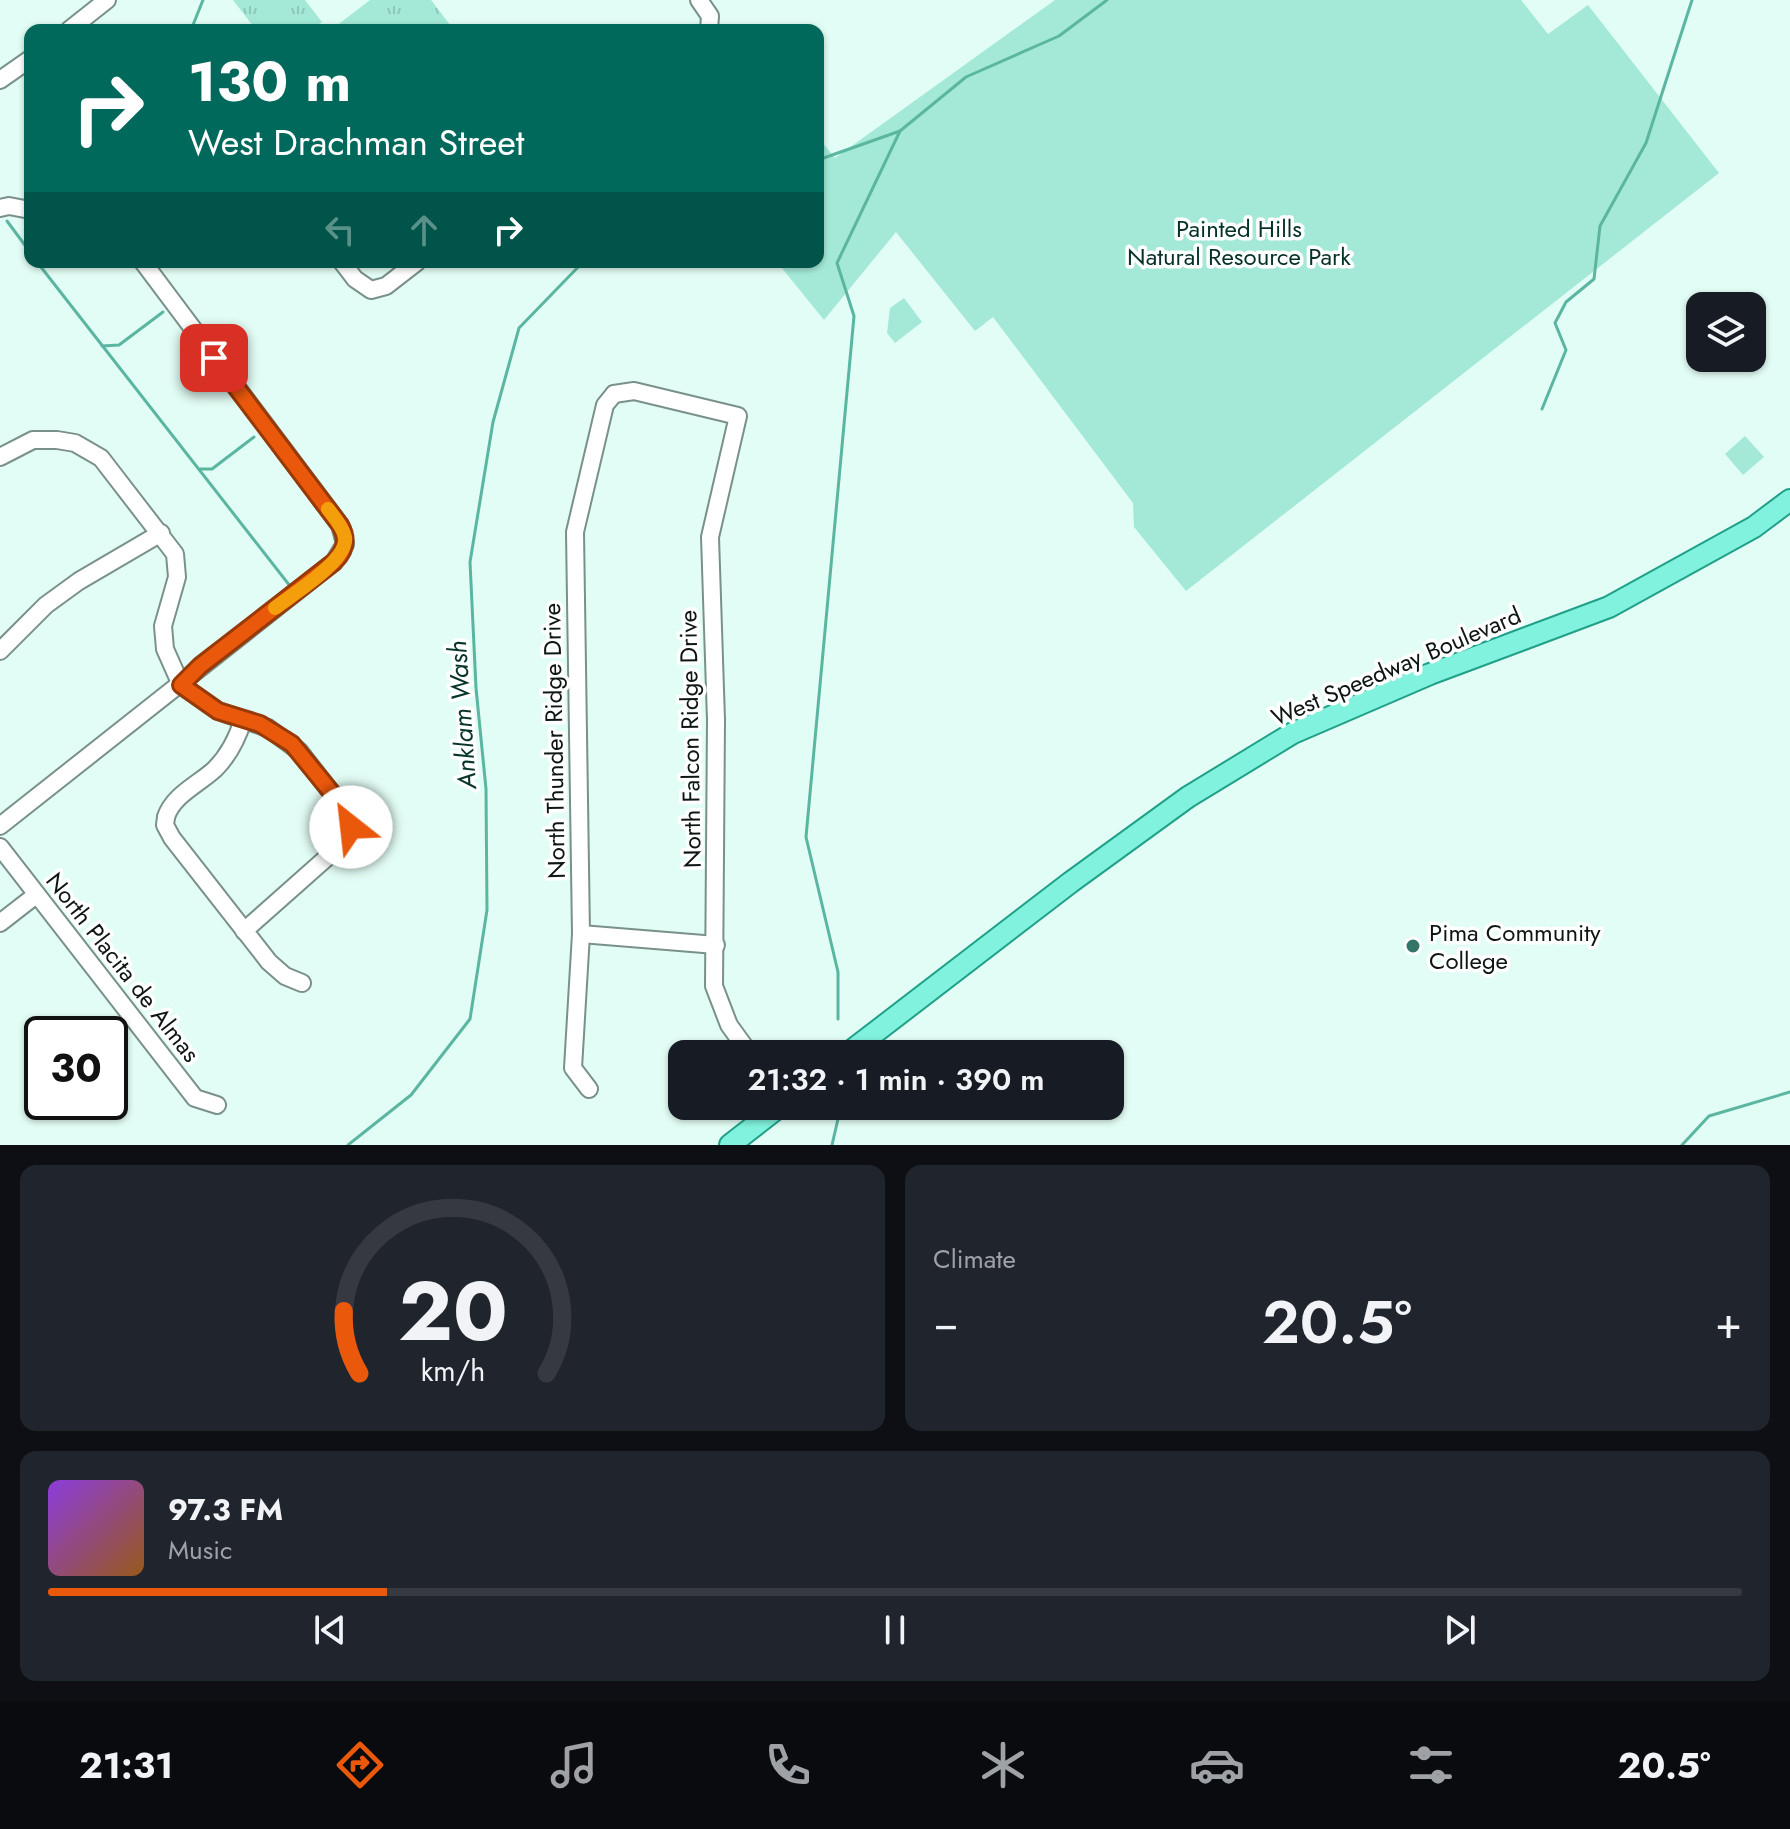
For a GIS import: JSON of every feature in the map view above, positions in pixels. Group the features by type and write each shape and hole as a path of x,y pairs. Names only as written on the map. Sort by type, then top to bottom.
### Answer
{"main road":[{"name":"West Speedway Boulevard","path":"865,1040 1071,882 1188,797 1293,733 1430,674 1609,607 1754,527 1790,500"},
{"path":"730,1145 762,1120"}],"street":[{"path":"77,24 107,0"},
{"path":"699,0 710,16 709,24"},
{"path":"0,80 24,63"},
{"path":"4,207 24,209"},
{"path":"0,826 334,562 345,544 340,525 147,268"},
{"path":"347,268 368,290 386,286 409,268"},
{"name":"North Falcon Ridge Drive","path":"611,389 634,391 738,416 710,537 716,720 714,986 729,1025 740,1040"},
{"name":"North Thunder Ridge Drive","path":"589,1089 573,1068 581,934 575,532 611,389"},
{"path":"1,455 33,440 75,443 101,458 175,554 177,577 163,626 165,649 181,685 218,711 268,728 292,744 345,809 351,827 341,845 244,931"},
{"path":"0,651 46,605 79,581 161,533"},
{"path":"243,720 223,761 172,803 160,817 172,838 277,970 302,983"},
{"name":"North Placita de Almas","path":"0,847 195,1098 217,1105"},
{"path":"0,923 36,895"},
{"path":"581,934 716,945"}],"green space":[{"path":"233,0 305,0 322,22 319,24 251,24"},
{"path":"370,0 431,0 449,24 339,24"},
{"name":"Painted Hills Natural Resource Park","path":"1055,0 1521,0 1548,34 1588,5 1719,173 1186,591 1134,527 1133,503 993,317 975,331 896,232 824,320 782,268 824,268 824,144 835,158"},
{"path":"904,298 922,322 895,343 887,333 890,308"},
{"path":"1745,436 1764,457 1743,475 1725,454"}],"waterway":[{"path":"193,24 203,0"},
{"name":"Anklam Wash","path":"824,158 900,131 966,77 1059,36 1107,0"},
{"path":"1542,409 1566,350 1555,323 1566,302 1594,279 1600,226 1646,143 1692,0"},
{"path":"838,1019 838,972 806,837 854,316 837,263 900,131"},
{"path":"7,221 24,244"},
{"path":"42,268 290,586"},
{"name":"Anklam Wash","path":"348,1145 411,1095 470,1019 487,910 486,789 476,688 470,562 493,422 519,328 577,268"},
{"path":"102,346 119,345 163,312"},
{"path":"200,469 212,469 254,437"},
{"path":"1682,1145 1709,1116 1790,1092"},
{"path":"832,1145 838,1120"}],"slow traffic":[{"path":"275,608 334,562 343,551 343,531 328,509"}],"place":[{"name":"Pima Community College","path":"1413,946"}],"route":[{"path":"214,358 340,525 345,544 334,562 200,666 181,685 218,711 260,724 292,744 345,809 351,827"}]}
